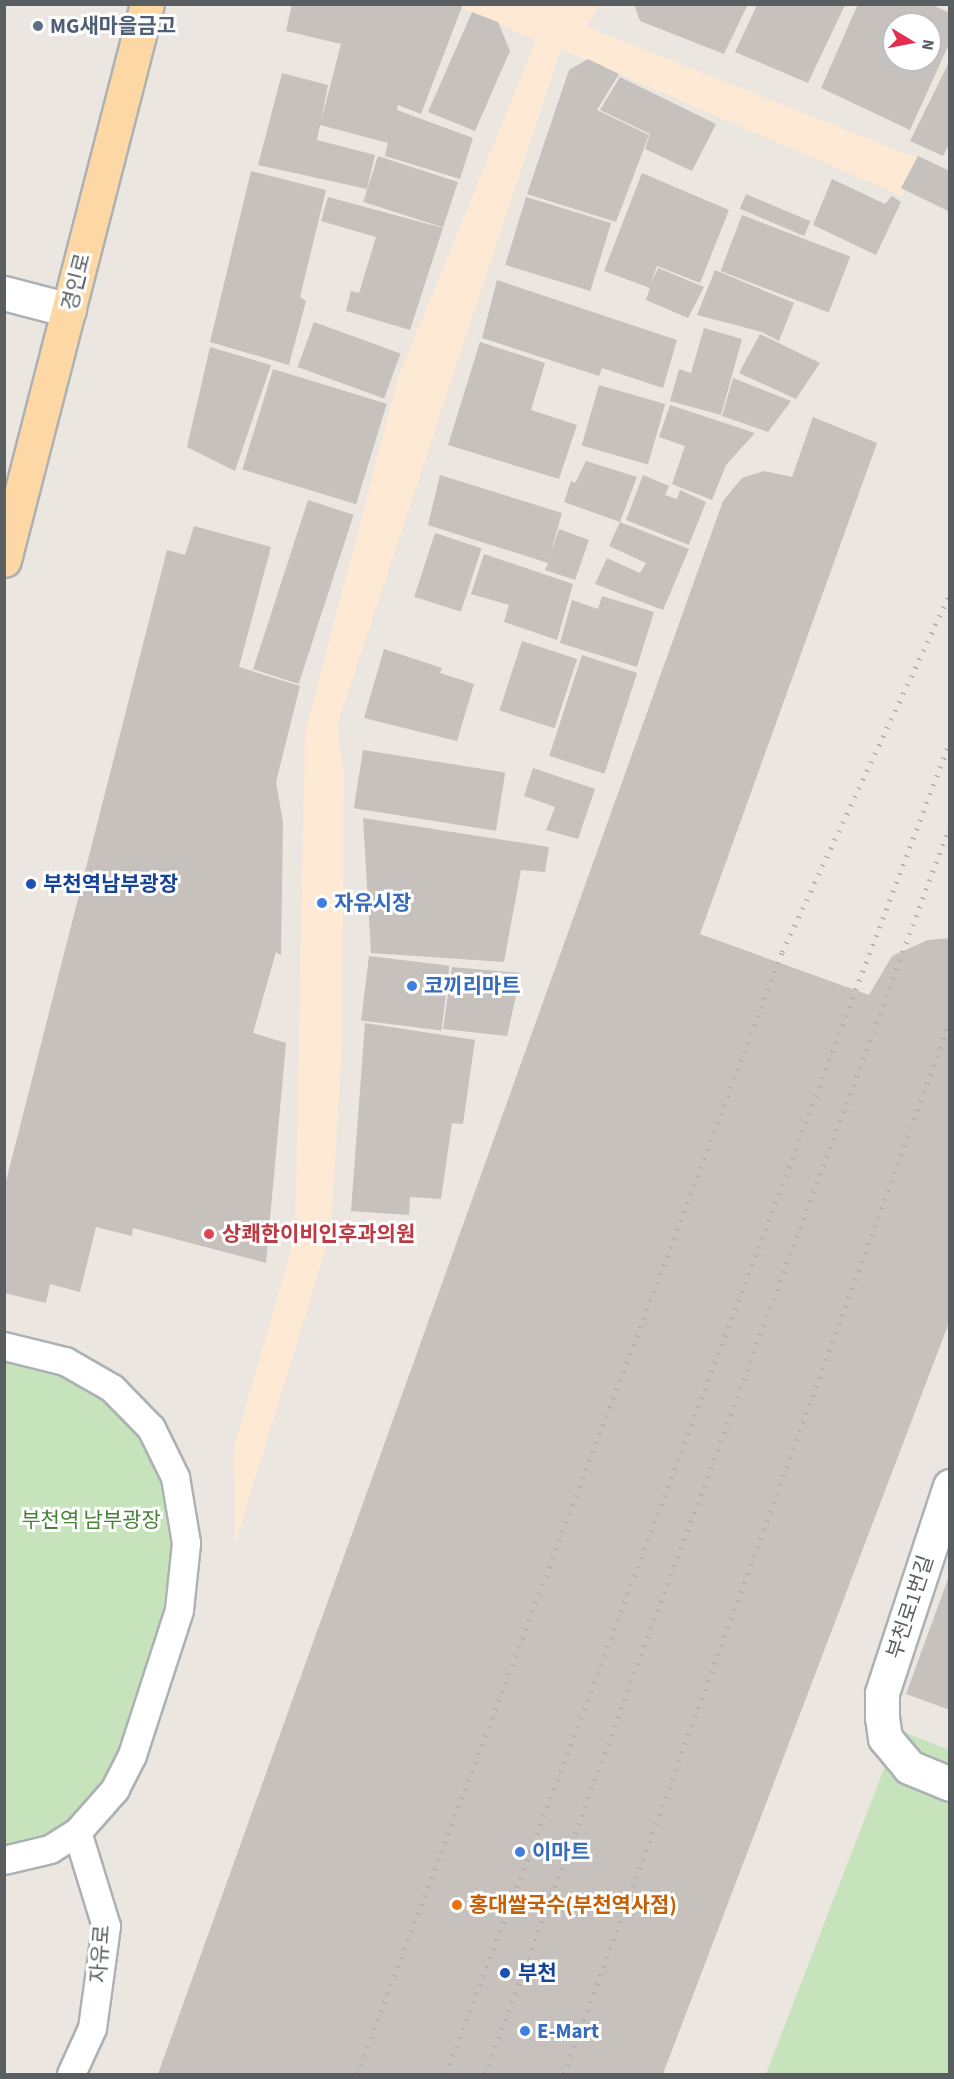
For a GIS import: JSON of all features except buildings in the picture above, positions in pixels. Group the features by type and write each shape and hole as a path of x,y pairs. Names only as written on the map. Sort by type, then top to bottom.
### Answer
{"main road":[{"name":"경인로","path":"4,560 147,4"}],"street":[{"path":"4,293 69,310"},
{"name":"부천로1번길","path":"950,1486 882,1693 885,1738 909,1767 950,1784"}],"lane":[{"path":"4,1346 65,1361 112,1388 151,1428 175,1477 186,1543 178,1610 132,1755 115,1789 77,1832 50,1849 4,1860"},
{"name":"자유로","path":"71,2074 92,2028 106,1926 77,1832"}],"shaded area":[{"name":"자유시장","path":"455,5 599,5 587,27 917,158 902,196 561,49 337,726 344,774 342,1044 331,1232 235,1544 234,1447 295,1236 305,733 398,378 536,40"}],"green space":[{"name":"부천역 남부광장","path":"4,1344 112,1388 158,1443 180,1594 130,1762 62,1841 4,1853"},
{"path":"899,1730 949,1750 949,2074 766,2074"}],"railway":[{"path":"357,2074 782,952 950,594"},
{"path":"446,2074 950,740"},
{"path":"485,2074 950,825"},
{"path":"564,2074 950,1021"}],"place":[{"name":"MG새마을금고","path":"38,26"},
{"name":"부천역남부광장","path":"31,884"},
{"name":"자유시장","path":"322,903"},
{"name":"코끼리마트","path":"412,986"},
{"name":"상쾌한이비인후과의원","path":"209,1234"},
{"name":"이마트","path":"520,1852"},
{"name":"홍대쌀국수(부천역사점)","path":"457,1905"},
{"name":"부천","path":"505,1973"},
{"name":"E-Mart","path":"525,2031"}]}
